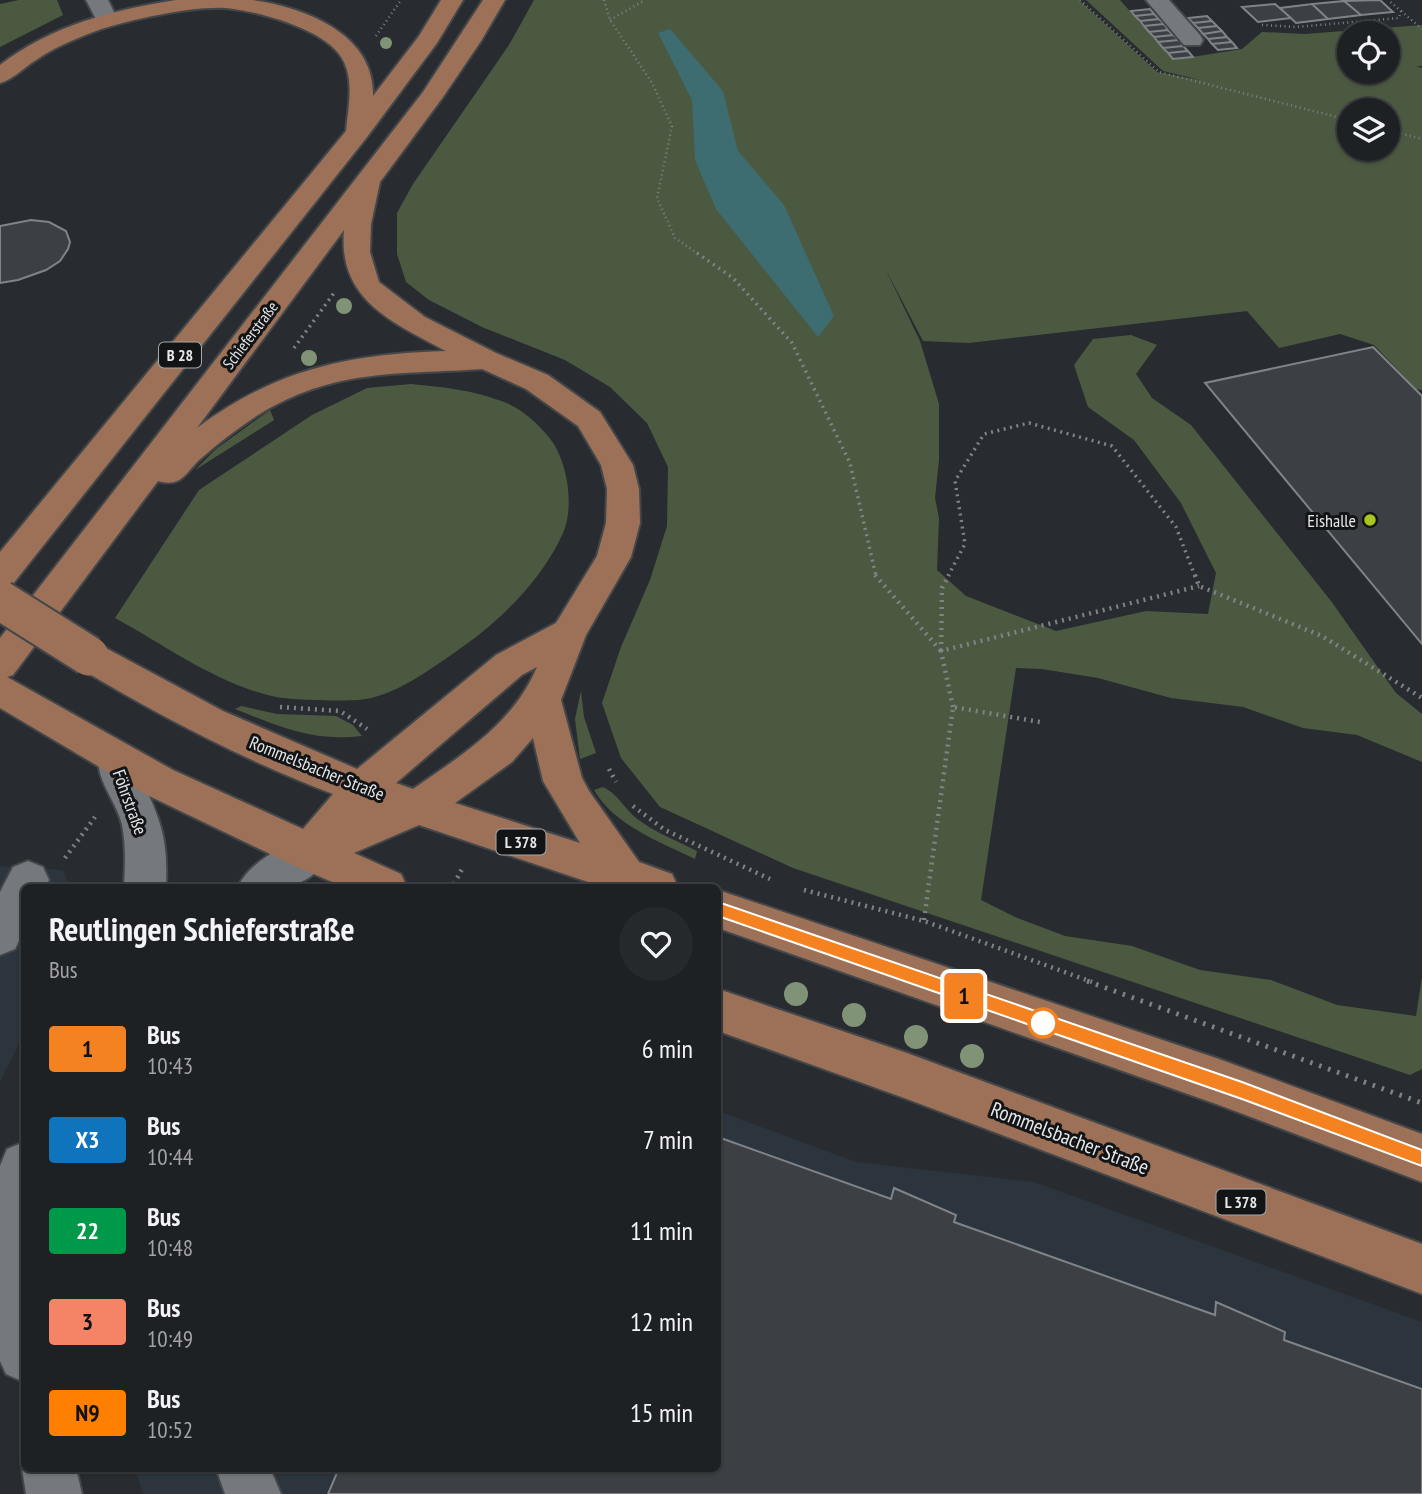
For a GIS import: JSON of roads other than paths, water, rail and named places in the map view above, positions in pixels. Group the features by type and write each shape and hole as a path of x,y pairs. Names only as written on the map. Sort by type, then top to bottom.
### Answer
{"main road":[{"name":"B 28","path":"0,576 358,132 429,38 452,0"},
{"path":"0,76 11,66 102,10 233,1 306,22 330,34 351,51 357,63 362,90 358,132"},
{"name":"Schieferstraße","path":"0,666 458,60 494,2"},
{"path":"309,853 417,808 498,751 542,700 569,633 614,557 623,523 624,489 617,466 589,419 573,405 514,370 485,360 401,314 368,287 362,276 356,252 358,224 367,182"},
{"path":"70,572 185,453 255,404 282,390 320,375 377,364 485,360"},
{"name":"Rommelsbacher Straße","path":"0,600 171,703 283,757 417,808 641,882"},
{"path":"309,853 364,787 509,665 569,633"},
{"path":"0,690 159,782 379,884"},
{"path":"542,700 563,780 575,803 641,882"},
{"path":"721,910 1242,1091 1422,1158"},
{"name":"Rommelsbacher Straße","path":"721,1011 907,1076 1422,1269"}],"street":[{"path":"1157,0 1192,40"},
{"name":"Föhrstraße","path":"103,751 138,813 144,834 145,884"},
{"path":"263,884 309,853"},
{"path":"36,884 45,872"},
{"path":"0,935 21,906"},
{"path":"15,1349 13,1264 15,1208 21,1180"},
{"path":"50,1472 54,1494"},
{"path":"245,1472 253,1494"}],"water":[{"path":"670,29 723,91 738,151 784,205 834,316 818,337 716,209 695,160 692,100 658,33"}],"place":[{"name":"Eishalle","path":"1370,520"}]}
